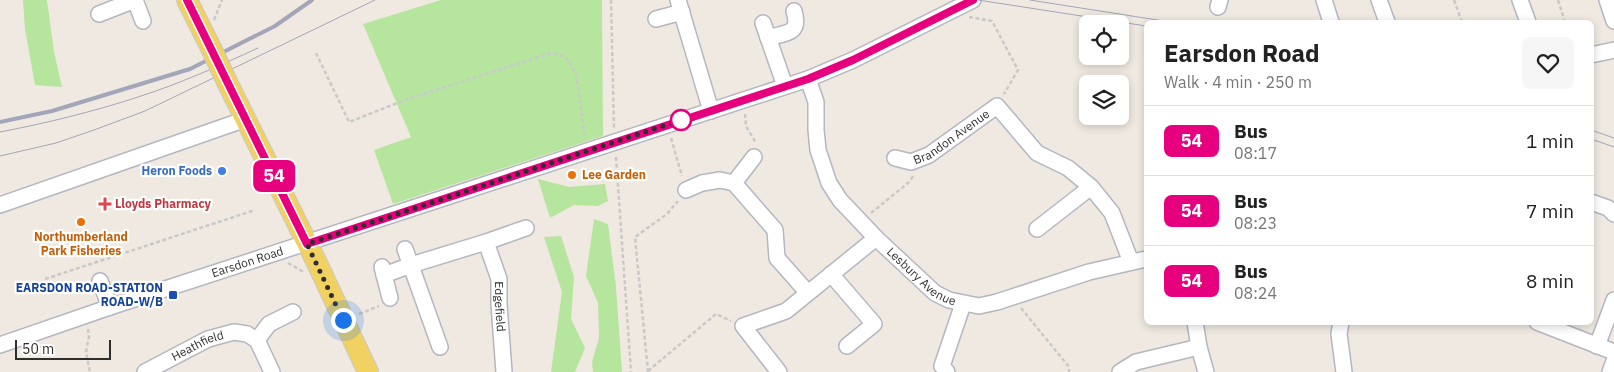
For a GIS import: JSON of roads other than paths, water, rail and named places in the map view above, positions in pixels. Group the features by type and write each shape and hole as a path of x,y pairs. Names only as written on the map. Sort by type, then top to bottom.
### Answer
{"main road":[{"path":"187,0 368,372"}],"street":[{"path":"99,14 135,0 143,22"},
{"name":"Earsdon Road","path":"0,345 110,307 808,79 853,60 973,0"},
{"path":"1324,0 1330,20"},
{"path":"1379,0 1386,20"},
{"path":"1520,0 1527,20"},
{"path":"1607,0 1614,21"},
{"path":"656,19 680,6 711,110"},
{"path":"768,38 793,30 797,26 794,11"},
{"path":"763,22 785,86"},
{"path":"1594,54 1614,50"},
{"name":"Lesbury Avenue","path":"808,79 816,102 818,150 829,183 840,200 860,222 935,293 962,304 978,306 1090,272 1144,259"},
{"name":"Brandon Avenue","path":"896,158 911,162 929,155 997,106 1037,153 1068,168 1091,187 1112,213 1131,262"},
{"path":"0,205 246,119"},
{"path":"734,183 754,158"},
{"path":"686,190 702,183 720,180 734,183 774,230 777,258 808,293"},
{"path":"1037,229 1091,187"},
{"path":"1594,203 1608,208 1614,214"},
{"path":"390,298 382,270 411,265 526,228"},
{"path":"779,372 743,326 786,311 876,238"},
{"name":"Edgefield","path":"486,242 499,279 504,372"},
{"path":"405,248 440,347"},
{"path":"831,274 874,324 847,346"},
{"path":"100,281 110,307"},
{"path":"1597,346 1614,300"},
{"path":"946,372 942,366 962,304"},
{"path":"272,372 257,340 269,324 293,312"},
{"path":"1195,325 1206,372"},
{"path":"1340,325 1339,334 1344,372"},
{"path":"1544,325 1614,352"},
{"name":"Heathfield","path":"145,372 164,368 208,339 234,332 247,334 257,340"},
{"path":"1120,372 1136,362 1199,347"},
{"path":"1610,372 1614,361"}],"tram line":[{"path":"0,156 56,143 145,111 375,0"},
{"path":"978,0 1144,26"},
{"path":"1030,0 1157,20"},
{"path":"0,132 69,117 138,97 184,81 258,48"},
{"path":"1594,131 1614,138"},
{"path":"1594,140 1614,147"}],"railway":[{"path":"0,122 52,111 190,69 275,26 312,0"}],"place":[{"name":"Heron Foods","path":"222,171"},
{"name":"Lee Garden","path":"572,175"},
{"name":"Lloyds Pharmacy","path":"105,204"},
{"name":"Northumberland Park Fisheries","path":"81,222"},
{"name":"EARSDON ROAD-STATION ROAD-W/B","path":"173,295"}]}
